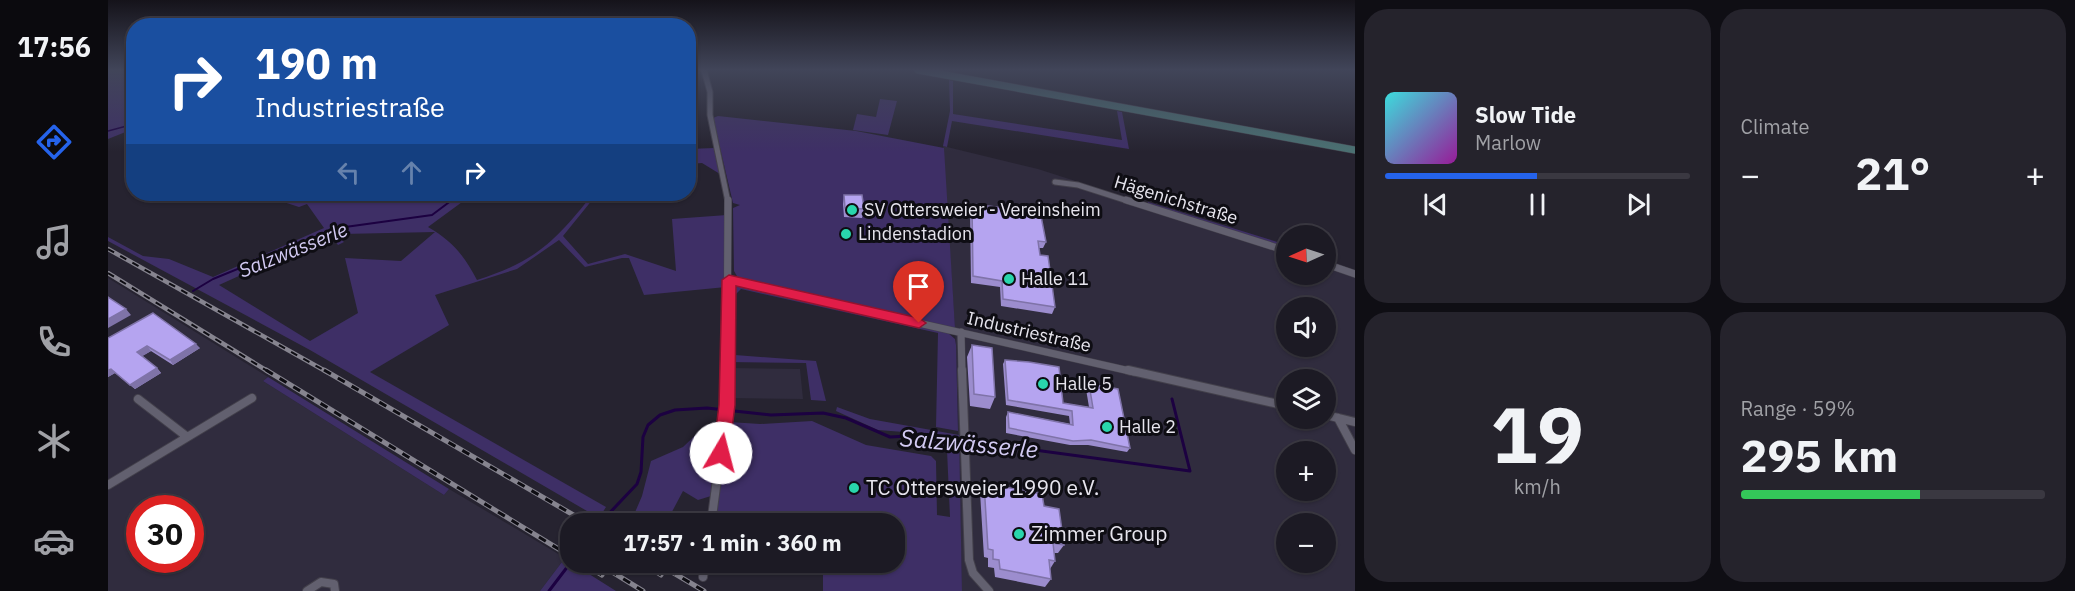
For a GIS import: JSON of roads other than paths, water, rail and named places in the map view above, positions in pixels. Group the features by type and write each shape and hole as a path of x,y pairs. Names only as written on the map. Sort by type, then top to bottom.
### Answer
{"street":[{"path":"710,98 710,114 729,206 727,405 712,513"},
{"path":"1069,98 1355,150"},
{"name":"Hägenichstraße","path":"1055,182 1078,185 1276,248"},
{"path":"1336,267 1355,274"},
{"name":"Industriestraße","path":"729,280 1276,404"},
{"path":"961,332 969,560 973,573 989,591"},
{"path":"108,485 252,398"},
{"path":"138,399 186,436"},
{"path":"1338,418 1355,422"},
{"path":"1338,418 1355,450"},
{"path":"703,577 704,573"},
{"path":"307,591 321,582 334,584 334,591"}],"waterway":[{"path":"108,131 126,126"},
{"name":"Salzwässerle","path":"193,291 213,279 338,228 432,215 451,201"},
{"name":"Salzwässerle","path":"967,441 1190,471 1172,399"},
{"name":"Salzwässerle","path":"609,513 637,484 641,472 643,437 648,425 660,415 675,410 707,408 771,415 823,413 846,418 890,437 928,435 962,440"},
{"name":"Salzwässerle","path":"549,591 563,573"}],"railway":[{"path":"108,249 327,372"},
{"path":"108,273 269,372"},
{"path":"266,370 560,550"},
{"path":"324,370 570,513"},
{"path":"614,573 643,591"},
{"path":"674,573 704,591"}],"place":[{"name":"SV Ottersweier - Vereinsheim","path":"852,210"},
{"name":"Lindenstadion","path":"846,234"},
{"name":"Halle 11","path":"1009,279"},
{"name":"Halle 5","path":"1043,384"},
{"name":"Halle 2","path":"1107,427"},
{"name":"TC Ottersweier 1990 e.V.","path":"854,488"},
{"name":"Zimmer Group","path":"1019,534"}]}
